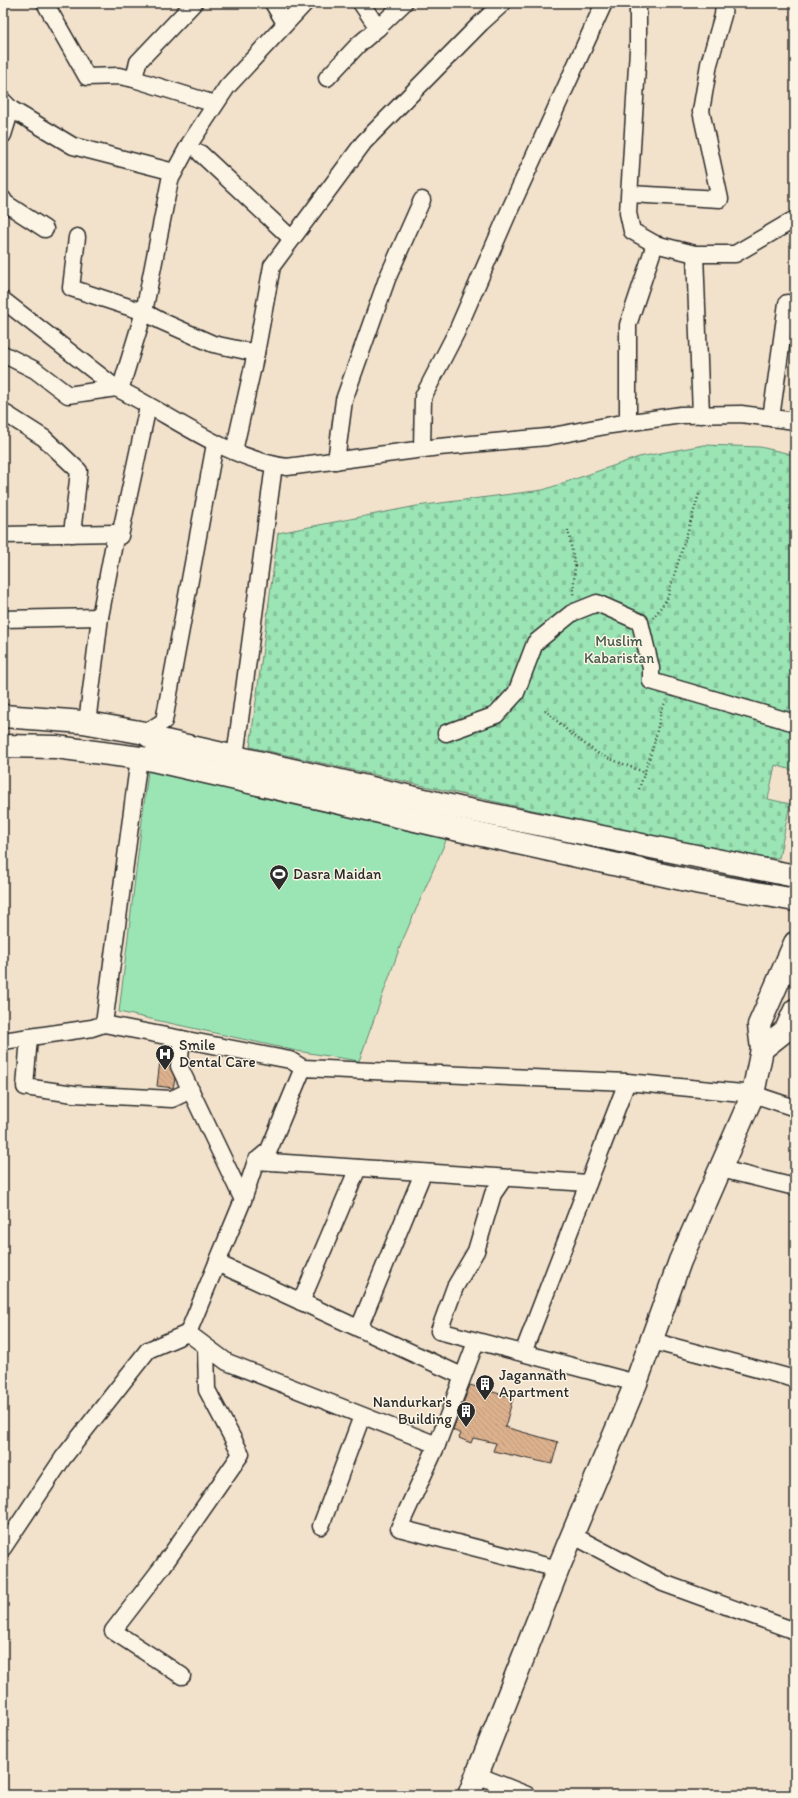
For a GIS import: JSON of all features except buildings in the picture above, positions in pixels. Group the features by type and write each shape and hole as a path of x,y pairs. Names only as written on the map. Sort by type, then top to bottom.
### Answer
{"main road":[{"path":"3,716 87,723 145,733 152,738 512,819 795,876"},
{"path":"139,758 145,733"},
{"path":"3,746 56,747 139,758 700,883 795,900"},
{"path":"510,841 512,819"},
{"path":"469,1795 558,1568 636,1383 680,1261 753,1094 762,1049 759,1025 795,943"},
{"path":"762,1049 786,1030 795,1010"}],"street":[{"path":"45,3 87,77 119,76 134,79 215,104"},
{"path":"134,79 138,62 194,3"},
{"path":"273,3 285,23"},
{"path":"3,354 35,370 68,395 121,387 144,312 170,180 190,143 227,87 305,3"},
{"path":"361,3 378,28"},
{"path":"326,78 358,45 404,3"},
{"path":"234,450 256,353 272,266 364,142 481,23 503,3"},
{"path":"422,449 423,397 456,333 506,218 604,3"},
{"path":"638,3 638,50 628,213 632,231 655,244 695,254 736,254 795,219"},
{"path":"630,194 720,199 701,111 709,64 723,15 724,3"},
{"path":"3,135 7,105 72,146 174,172"},
{"path":"200,153 292,239"},
{"path":"3,199 5,203 45,229"},
{"path":"336,460 344,400 387,279 422,200"},
{"path":"77,237 71,288 144,312 213,344 256,353"},
{"path":"628,422 628,325 655,244"},
{"path":"695,254 701,415"},
{"path":"3,300 116,388 216,444 274,465 287,467 422,449 547,437 628,422 681,415 741,414 795,421"},
{"path":"771,418 787,303"},
{"path":"3,535 116,533 120,536 148,406"},
{"path":"3,412 44,438 79,471 72,534"},
{"path":"145,733 164,721 216,444"},
{"path":"235,757 274,465"},
{"path":"87,723 100,617 116,533"},
{"path":"446,733 496,715 516,693 535,643 572,613 597,603 640,622 651,668 651,681 795,722"},
{"path":"3,619 100,617"},
{"path":"104,1024 139,758"},
{"path":"3,1041 92,1028 104,1024 290,1060 302,1068 627,1082 753,1094 795,1108"},
{"path":"29,1037 25,1087 74,1094 172,1099 191,1090"},
{"path":"182,1039 179,1066 243,1200"},
{"path":"3,1548 63,1458 148,1350 188,1333 243,1200 256,1161 269,1150 302,1068"},
{"path":"522,1353 627,1082"},
{"path":"256,1161 588,1183"},
{"path":"301,1302 358,1168"},
{"path":"721,1169 795,1187"},
{"path":"359,1328 423,1173"},
{"path":"504,1178 493,1194 476,1251 455,1287 439,1331 636,1383"},
{"path":"217,1263 462,1376"},
{"path":"188,1333 227,1362 437,1445"},
{"path":"652,1341 795,1379"},
{"path":"476,1342 437,1445 399,1528 558,1568"},
{"path":"182,1676 113,1631 164,1566 241,1454 207,1390 206,1347"},
{"path":"321,1526 362,1416"},
{"path":"572,1536 663,1583 795,1631"},
{"path":"477,1775 527,1795"}],"path":[{"path":"643,634 667,599 699,494"},
{"path":"568,530 575,566 572,613"},
{"path":"639,789 661,712 672,687"},
{"path":"544,710 570,733 600,755 644,772"}],"green space":[{"name":"Muslim Kabaristan","path":"704,445 760,447 795,455 795,771 775,765 768,799 790,804 779,858 743,857 250,747 278,533 417,506 543,490 639,457"},
{"name":"Dasra Maidan","path":"149,763 447,838 401,944 359,1061 297,1051 119,1012"}],"place":[{"name":"Dasra Maidan","path":"279,891"},
{"name":"Smile Dental Care","path":"165,1071"},
{"name":"Jagannath Apartment","path":"485,1401"},
{"name":"Nandurkar's Building","path":"466,1428"}]}
